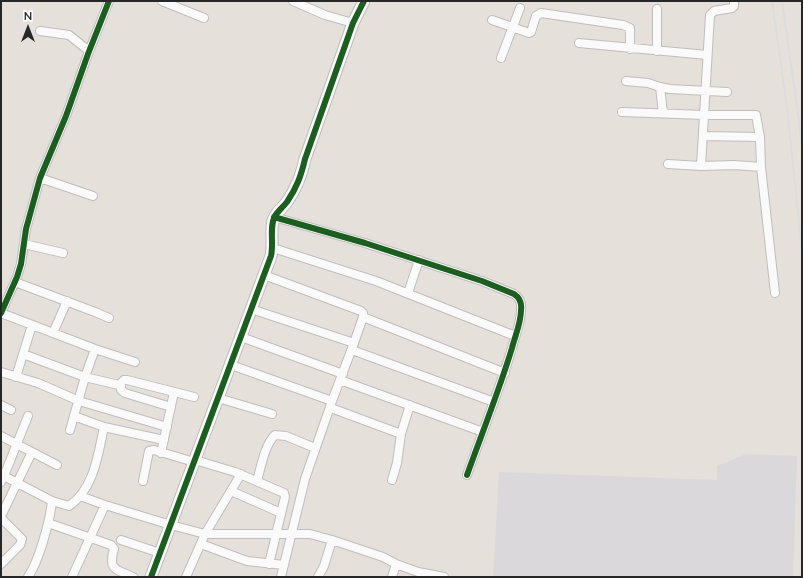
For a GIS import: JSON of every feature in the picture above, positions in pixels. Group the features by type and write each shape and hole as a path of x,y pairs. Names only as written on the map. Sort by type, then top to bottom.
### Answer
{"street":[{"path":"109,1 89,51 66,116 40,178 26,229 20,264 14,282 5,294 1,313 95,350 135,362"},
{"path":"162,1 204,18"},
{"path":"294,1 325,15 353,23"},
{"path":"151,577 264,275 273,248 272,225 274,217 286,203 299,182 305,159 353,23 364,1"},
{"path":"701,166 710,15 714,11 732,8 734,6 734,1"},
{"path":"501,58 520,8"},
{"path":"657,9 657,51"},
{"path":"492,20 530,33 536,16 541,13 623,25 630,28 630,49"},
{"path":"40,30 64,33 89,51"},
{"path":"579,44 707,55"},
{"path":"626,81 648,83 670,89 727,92"},
{"path":"660,87 663,113"},
{"path":"622,112 756,115 760,137 775,293"},
{"path":"703,136 760,137"},
{"path":"668,164 762,167"},
{"path":"40,178 93,196"},
{"path":"274,217 419,260 482,281 518,297 522,309 505,373 466,475"},
{"path":"24,244 63,253"},
{"path":"273,248 350,272 408,293 515,336"},
{"path":"408,293 419,260"},
{"path":"264,275 355,308 363,313 353,347 315,448 305,480 281,577"},
{"path":"14,282 109,318"},
{"path":"53,333 67,301"},
{"path":"251,309 494,402"},
{"path":"363,317 505,373"},
{"path":"16,377 32,325"},
{"path":"241,337 410,405 483,432"},
{"path":"70,430 95,350"},
{"path":"23,354 86,377 117,385 121,384 124,380 127,380 194,397"},
{"path":"231,365 401,434"},
{"path":"1,372 38,383 79,401 167,426"},
{"path":"121,384 122,390 125,394 171,407"},
{"path":"161,452 174,392"},
{"path":"218,398 272,414"},
{"path":"1,405 11,410"},
{"path":"392,480 397,463 401,434 410,405"},
{"path":"28,416 18,445 3,479 17,483 52,501 69,506 78,500 91,477 99,452 104,427"},
{"path":"74,416 104,427 164,440"},
{"path":"257,480 268,446 271,439 275,435 286,436 315,448"},
{"path":"1,436 56,465"},
{"path":"143,481 148,452 151,450 241,474 284,493 285,497 269,564"},
{"path":"1,564 20,545 22,541 21,537 1,517 32,452"},
{"path":"186,577 205,534 241,474"},
{"path":"231,491 281,513"},
{"path":"80,496 105,506 205,534 310,534 383,556 396,564 418,572 444,577"},
{"path":"28,577 40,549 51,514 52,501"},
{"path":"72,577 105,506"},
{"path":"48,523 113,546 112,566 131,577"},
{"path":"121,540 160,553"},
{"path":"318,577 324,566 332,540"},
{"path":"201,544 247,561 284,565"},
{"path":"392,577 396,564"}],"shaded area":[{"path":"746,454 797,456 793,577 493,577 499,472 717,480 717,466"}],"railway":[{"path":"772,1 788,115 802,252"},
{"path":"782,1 802,147"}],"cycle path":[{"path":"1,313 17,277 21,264 26,229 40,178 66,116 109,1"},
{"path":"151,577 271,256 273,220 276,214 287,202 298,181 353,23 364,1"},
{"path":"274,217 365,243 482,281 518,297 521,303 518,329 502,380 467,475"}]}
